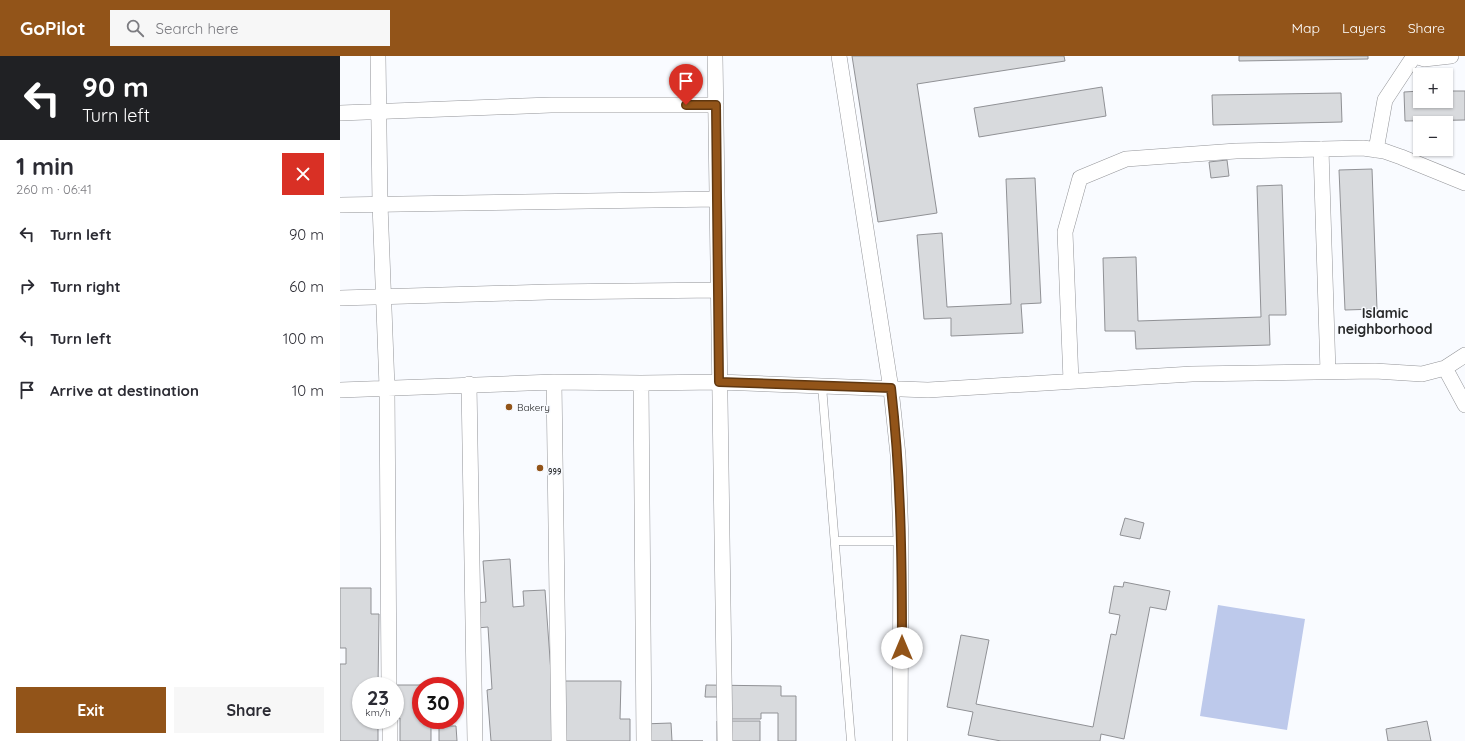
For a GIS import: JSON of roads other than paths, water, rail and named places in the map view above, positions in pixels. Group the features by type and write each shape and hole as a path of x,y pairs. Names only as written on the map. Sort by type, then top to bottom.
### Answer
{"street":[{"path":"378,56 380,204 387,387 389,677"},
{"path":"715,56 725,741"},
{"path":"839,56 891,388 898,455 901,541 900,741"},
{"path":"1376,150 1385,100 1415,56 1424,59 1451,56"},
{"path":"340,112 378,112 551,105 716,105"},
{"path":"1071,381 1065,232 1080,178 1126,158 1236,151 1363,148 1401,157 1465,183"},
{"path":"1321,149 1328,372"},
{"path":"340,205 717,199"},
{"path":"340,298 548,292 718,290"},
{"path":"340,390 387,387 554,382 719,382 891,388 971,388 1192,374 1375,371 1422,374 1445,368 1465,355"},
{"path":"1445,368 1465,405"},
{"path":"554,382 559,741"},
{"path":"641,383 644,741"},
{"path":"470,384 475,741"},
{"path":"390,729 390,741"}],"lane":[{"path":"822,386 851,741"},
{"path":"835,541 901,541"}],"place":[{"name":"Bakery","path":"509,407"},
{"name":"ووو","path":"540,468"}],"district":[{"name":"Islamic neighborhood","path":"1385,322"}]}
